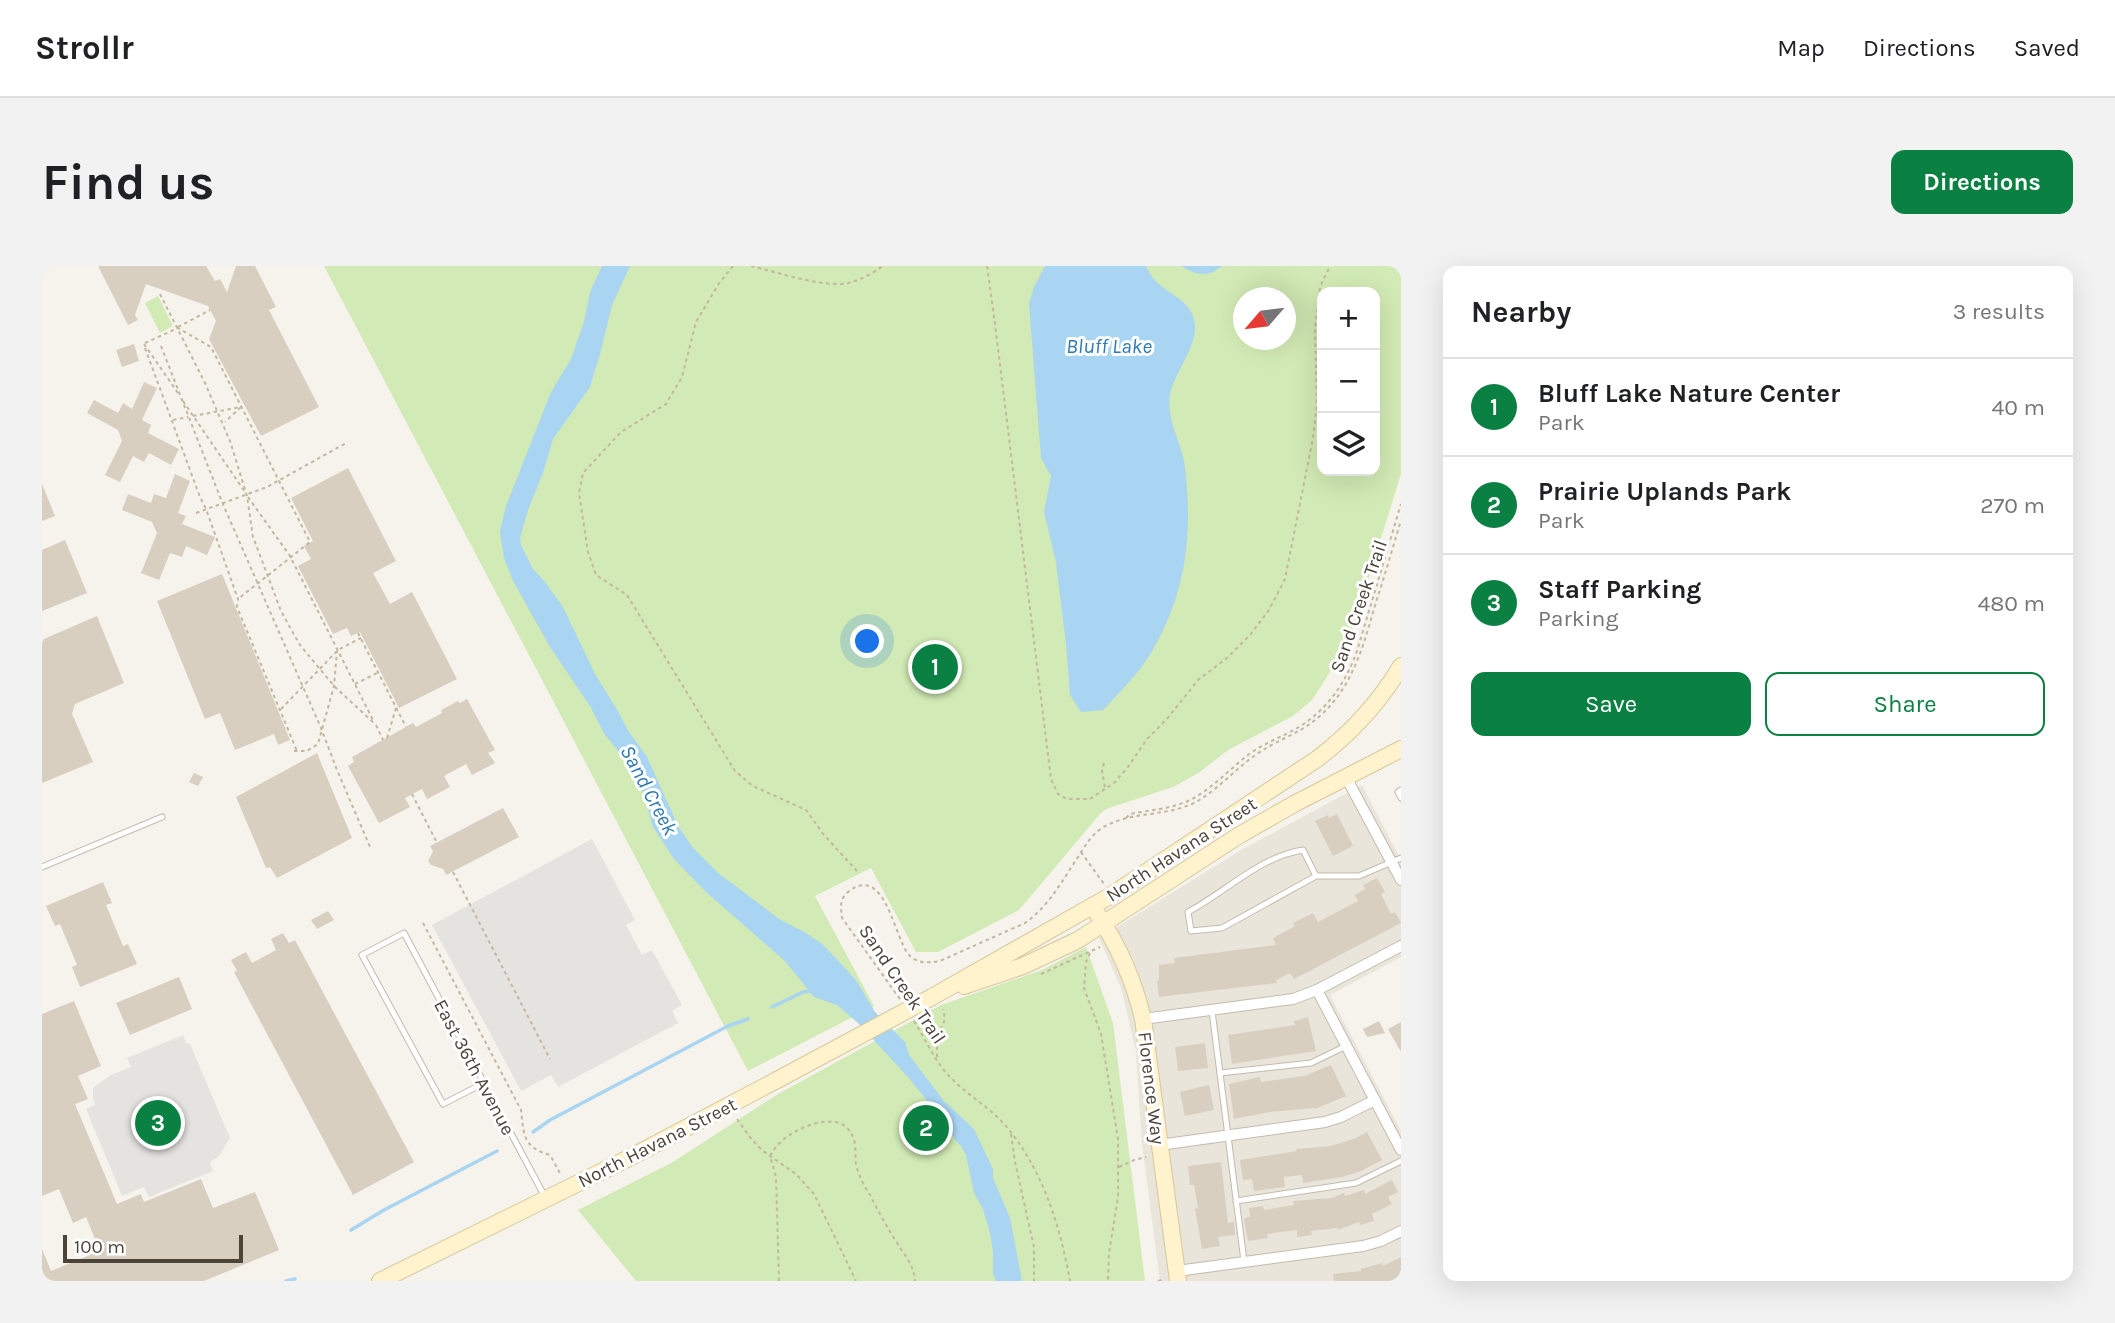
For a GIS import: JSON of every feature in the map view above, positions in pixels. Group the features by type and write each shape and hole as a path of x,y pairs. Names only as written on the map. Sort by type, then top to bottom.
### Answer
{"main road":[{"name":"North Havana Street","path":"936,1001 1092,906 1317,759 1368,712 1401,666"},
{"name":"North Havana Street","path":"380,1281 546,1200 936,1001 1046,957 1078,940 1238,836 1401,749"},
{"name":"Florence Way","path":"1092,906 1129,972 1143,1019 1177,1276"}],"street":[{"path":"1346,777 1396,860 1401,880"},
{"path":"1143,1019 1279,1003 1317,990 1401,946"},
{"path":"1317,990 1401,1150"},
{"path":"1159,1145 1325,1122 1375,1100"},
{"path":"1177,1276 1244,1262 1363,1246 1401,1231"}],"lane":[{"path":"1401,790 1398,792 1401,798"},
{"path":"42,867 162,817"},
{"path":"1316,876 1303,849 1285,852 1188,912 1191,931 1222,928 1316,876 1359,876 1396,860"},
{"name":"East 36th Avenue","path":"484,1083 443,1104 362,955 404,933 484,1083 546,1200"},
{"path":"1213,1011 1244,1262"},
{"path":"1220,1073 1311,1063 1347,1046"},
{"path":"1236,1201 1356,1183 1401,1161"}],"path":[{"path":"733,266 696,322 682,377 666,404 621,432 583,473 579,493 588,552 596,575 627,595 633,603 735,771 752,786 806,810 824,835 857,871"},
{"path":"751,266 817,282 847,283 871,274 883,266"},
{"path":"987,266 1051,779 1058,794 1067,799 1090,799 1114,783 1147,739 1198,680 1227,658 1250,635 1269,610 1285,579 1313,438 1317,405 1315,329 1320,287 1330,266"},
{"path":"160,294 218,411 242,475 253,537 292,631 334,686 375,724"},
{"path":"144,344 211,310"},
{"path":"178,328 211,347 310,542 238,599"},
{"path":"144,344 290,556 383,740"},
{"path":"144,344 238,599 237,607 296,751 307,751 318,744 322,735 321,728 334,686 338,650"},
{"path":"161,346 222,502 370,847"},
{"path":"172,420 241,407"},
{"path":"223,424 241,407"},
{"path":"196,513 222,502 247,496 348,442"},
{"path":"1125,819 1130,814 1175,806 1197,796 1250,754 1313,717 1335,694 1357,651 1401,504"},
{"name":"Sand Creek Trail","path":"901,1000 842,918 841,906 848,891 869,886 877,890 908,954 917,961 928,963 940,961 1025,923 1048,903 1098,831 1125,819 1166,812 1193,803 1217,788 1260,752 1308,726 1331,705 1353,673 1362,651 1401,520"},
{"path":"358,633 406,727"},
{"path":"280,710 338,650 361,638"},
{"path":"355,684 378,672"},
{"path":"387,737 396,707"},
{"path":"1104,763 1102,771 1106,789"},
{"path":"411,794 437,843"},
{"path":"1081,852 1104,884"},
{"path":"453,872 551,1059"},
{"path":"422,923 521,1110 526,1140 536,1150 550,1155 561,1175"},
{"path":"1094,950 1086,962 1084,988 1103,1045 1117,1126 1119,1167 1108,1281"},
{"path":"936,1001 945,1019 937,1039 937,1058"},
{"name":"Sand Creek Trail","path":"908,1012 953,1080 991,1111 1031,1161 1046,1194 1070,1281"},
{"path":"734,1115 752,1140 796,1174 814,1194 856,1281"},
{"path":"779,1281 776,1177 770,1156 775,1147 793,1132 824,1121 842,1124 851,1133 855,1144 857,1169 863,1183 897,1244 913,1266 915,1281"},
{"path":"1011,1133 1034,1247 1034,1281"},
{"path":"1119,1167 1150,1156 1159,1145"}],"shaded area":[{"path":"1362,785 1401,860 1401,957 1330,995 1401,1131 1401,1281 1160,1281 1142,1144 1136,1052 1121,988 1099,938 1241,850"},
{"path":"592,839 635,920 626,925 642,955 652,950 682,1005 672,1011 678,1023 558,1087 551,1075 521,1091 432,925"},
{"path":"183,1035 186,1043 190,1044 230,1138 218,1157 210,1162 213,1171 149,1197 144,1187 122,1196 86,1109 95,1105 93,1088 109,1076 131,1067 127,1058"}],"green space":[{"path":"324,266 1401,266 1401,474 1348,644 1312,700 1293,716 1228,750 1200,772 1173,787 1106,809 1019,910 938,952 916,952 871,868 815,896 874,1006 748,1071"},
{"path":"158,296 173,326 160,333 145,303"},
{"path":"1086,947 1113,1023 1145,1281 636,1281 578,1210 673,1162 778,1094 941,1005 1042,970"}],"water":[{"name":"Sand Creek","path":"602,266 630,266 612,305 590,387 553,439 528,510 520,538 521,545 533,569 563,607 595,674 647,757 678,826 693,848 719,874 779,919 822,944 856,980 875,1012 905,1042 909,1055 944,1101 974,1129 993,1169 993,1178 1010,1218 1022,1281 996,1281 990,1233 983,1209 974,1193 966,1155 949,1128 908,1077 858,1023 837,1005 814,997 785,961 706,892 674,859 653,827 641,785 605,735 513,581 504,558 500,531 506,506 551,392 571,359 584,322 590,292"},
{"name":"Bluff Lake","path":"1045,266 1146,266 1158,283 1188,307 1195,325 1195,334 1172,387 1169,405 1172,424 1184,459 1187,493 1187,541 1179,586 1163,631 1151,653 1103,710 1081,712 1070,695 1056,562 1044,512 1051,476 1041,458 1029,303"},
{"path":"1181,266 1222,266 1202,274"}],"building":[{"path":"98,266 206,266 215,281 220,279 227,292 236,266 255,266 276,307 269,310 319,407 261,436 209,339 216,321 208,306 146,284 135,315 138,320 128,325"},
{"path":"134,344 139,361 122,367 116,350"},
{"path":"144,382 157,388 142,420 151,425 148,433 179,449 171,465 149,453 144,462 133,456 120,482 105,475 122,441 118,430 87,413 94,400 118,413 123,403 132,409"},
{"path":"348,468 396,561 373,573 390,604 412,592 457,679 399,708 360,632 351,636 347,628 333,634 298,566 311,559 304,546 313,541 291,498"},
{"path":"175,474 190,481 178,513 186,516 182,524 215,537 207,555 186,546 182,557 170,553 159,580 141,573 157,533 152,522 122,510 128,494 151,503 154,494 166,498"},
{"path":"42,484 55,516 42,521"},
{"path":"65,540 87,593 42,611 42,550"},
{"path":"222,574 290,740 278,745 274,734 235,750 220,713 205,719 157,601"},
{"path":"97,616 124,683 75,704 72,714 93,762 42,783 42,643 44,639"},
{"path":"467,699 495,750 488,753 495,763 472,775 466,764 444,776 450,787 427,799 422,789 405,798 410,807 379,823 348,766 354,762 352,757 413,723 416,727 442,713 441,710"},
{"path":"317,753 352,838 277,878 270,867 266,868 236,797"},
{"path":"194,773 203,777 198,786 189,782"},
{"path":"503,808 519,837 446,875 443,869 431,865 428,861 433,851 430,846"},
{"path":"1337,814 1353,846 1333,856 1315,821"},
{"path":"1377,878 1385,892 1381,894 1391,914 1395,912 1401,923 1294,979 1290,973 1276,980 1277,983 1159,997 1159,965 1175,963 1174,958 1276,945 1273,938 1295,926 1293,923 1313,913 1318,922 1358,901 1355,895 1365,889 1363,885"},
{"path":"103,882 112,903 106,905 123,946 128,944 137,964 80,987 72,967 77,965 60,924 55,926 46,906"},
{"path":"328,911 334,920 317,929 311,920"},
{"path":"283,933 289,943 295,940 414,1162 353,1195 234,972 237,971 231,960 246,952 252,963 276,950 271,939"},
{"path":"179,977 192,1009 130,1035 116,1003"},
{"path":"74,1001 101,1066 78,1076 88,1099 75,1104 117,1204 141,1194 144,1202 201,1179 213,1208 255,1192 279,1250 204,1281 42,1281 42,1249 51,1271 100,1251 86,1217 73,1223 59,1189 42,1196 42,1014"},
{"path":"1308,1017 1316,1051 1232,1064 1228,1035 1295,1025 1294,1021"},
{"path":"1379,1021 1385,1033 1367,1037 1363,1029"},
{"path":"1401,1022 1401,1052 1388,1029"},
{"path":"1205,1043 1208,1068 1178,1071 1175,1047"},
{"path":"1331,1065 1346,1096 1315,1109 1270,1112 1234,1119 1229,1084 1260,1077 1261,1082 1304,1076"},
{"path":"1209,1085 1214,1110 1185,1116 1180,1092"},
{"path":"1367,1132 1382,1160 1361,1171 1303,1183 1302,1175 1284,1177 1285,1187 1254,1191 1252,1179 1243,1180 1240,1160 1297,1151 1296,1149 1331,1146"},
{"path":"1221,1162 1228,1223 1234,1222 1235,1235 1218,1237 1220,1246 1202,1249 1195,1209 1198,1208 1194,1185 1190,1185 1188,1166"},
{"path":"1392,1180 1398,1192 1388,1197 1392,1204 1372,1214 1374,1221 1360,1225 1359,1222 1338,1230 1311,1231 1312,1235 1297,1237 1297,1230 1267,1234 1268,1238 1248,1241 1244,1220 1250,1217 1249,1208 1263,1206 1264,1210 1294,1205 1293,1201 1331,1198 1344,1193 1345,1196 1364,1190 1365,1194"},
{"path":"1401,1257 1401,1281 1334,1281 1333,1274 1361,1271 1382,1263 1383,1266"}],"waterway":[{"path":"772,1007 803,992 812,991"},
{"path":"533,1132 550,1120 728,1026 748,1019"},
{"path":"351,1230 497,1151"},
{"path":"286,1281 295,1279"}],"place":[{"name":"Bluff Lake Nature Center","path":"935,667"},
{"name":"Staff Parking","path":"158,1123"},
{"name":"Prairie Uplands Park","path":"926,1128"}]}
